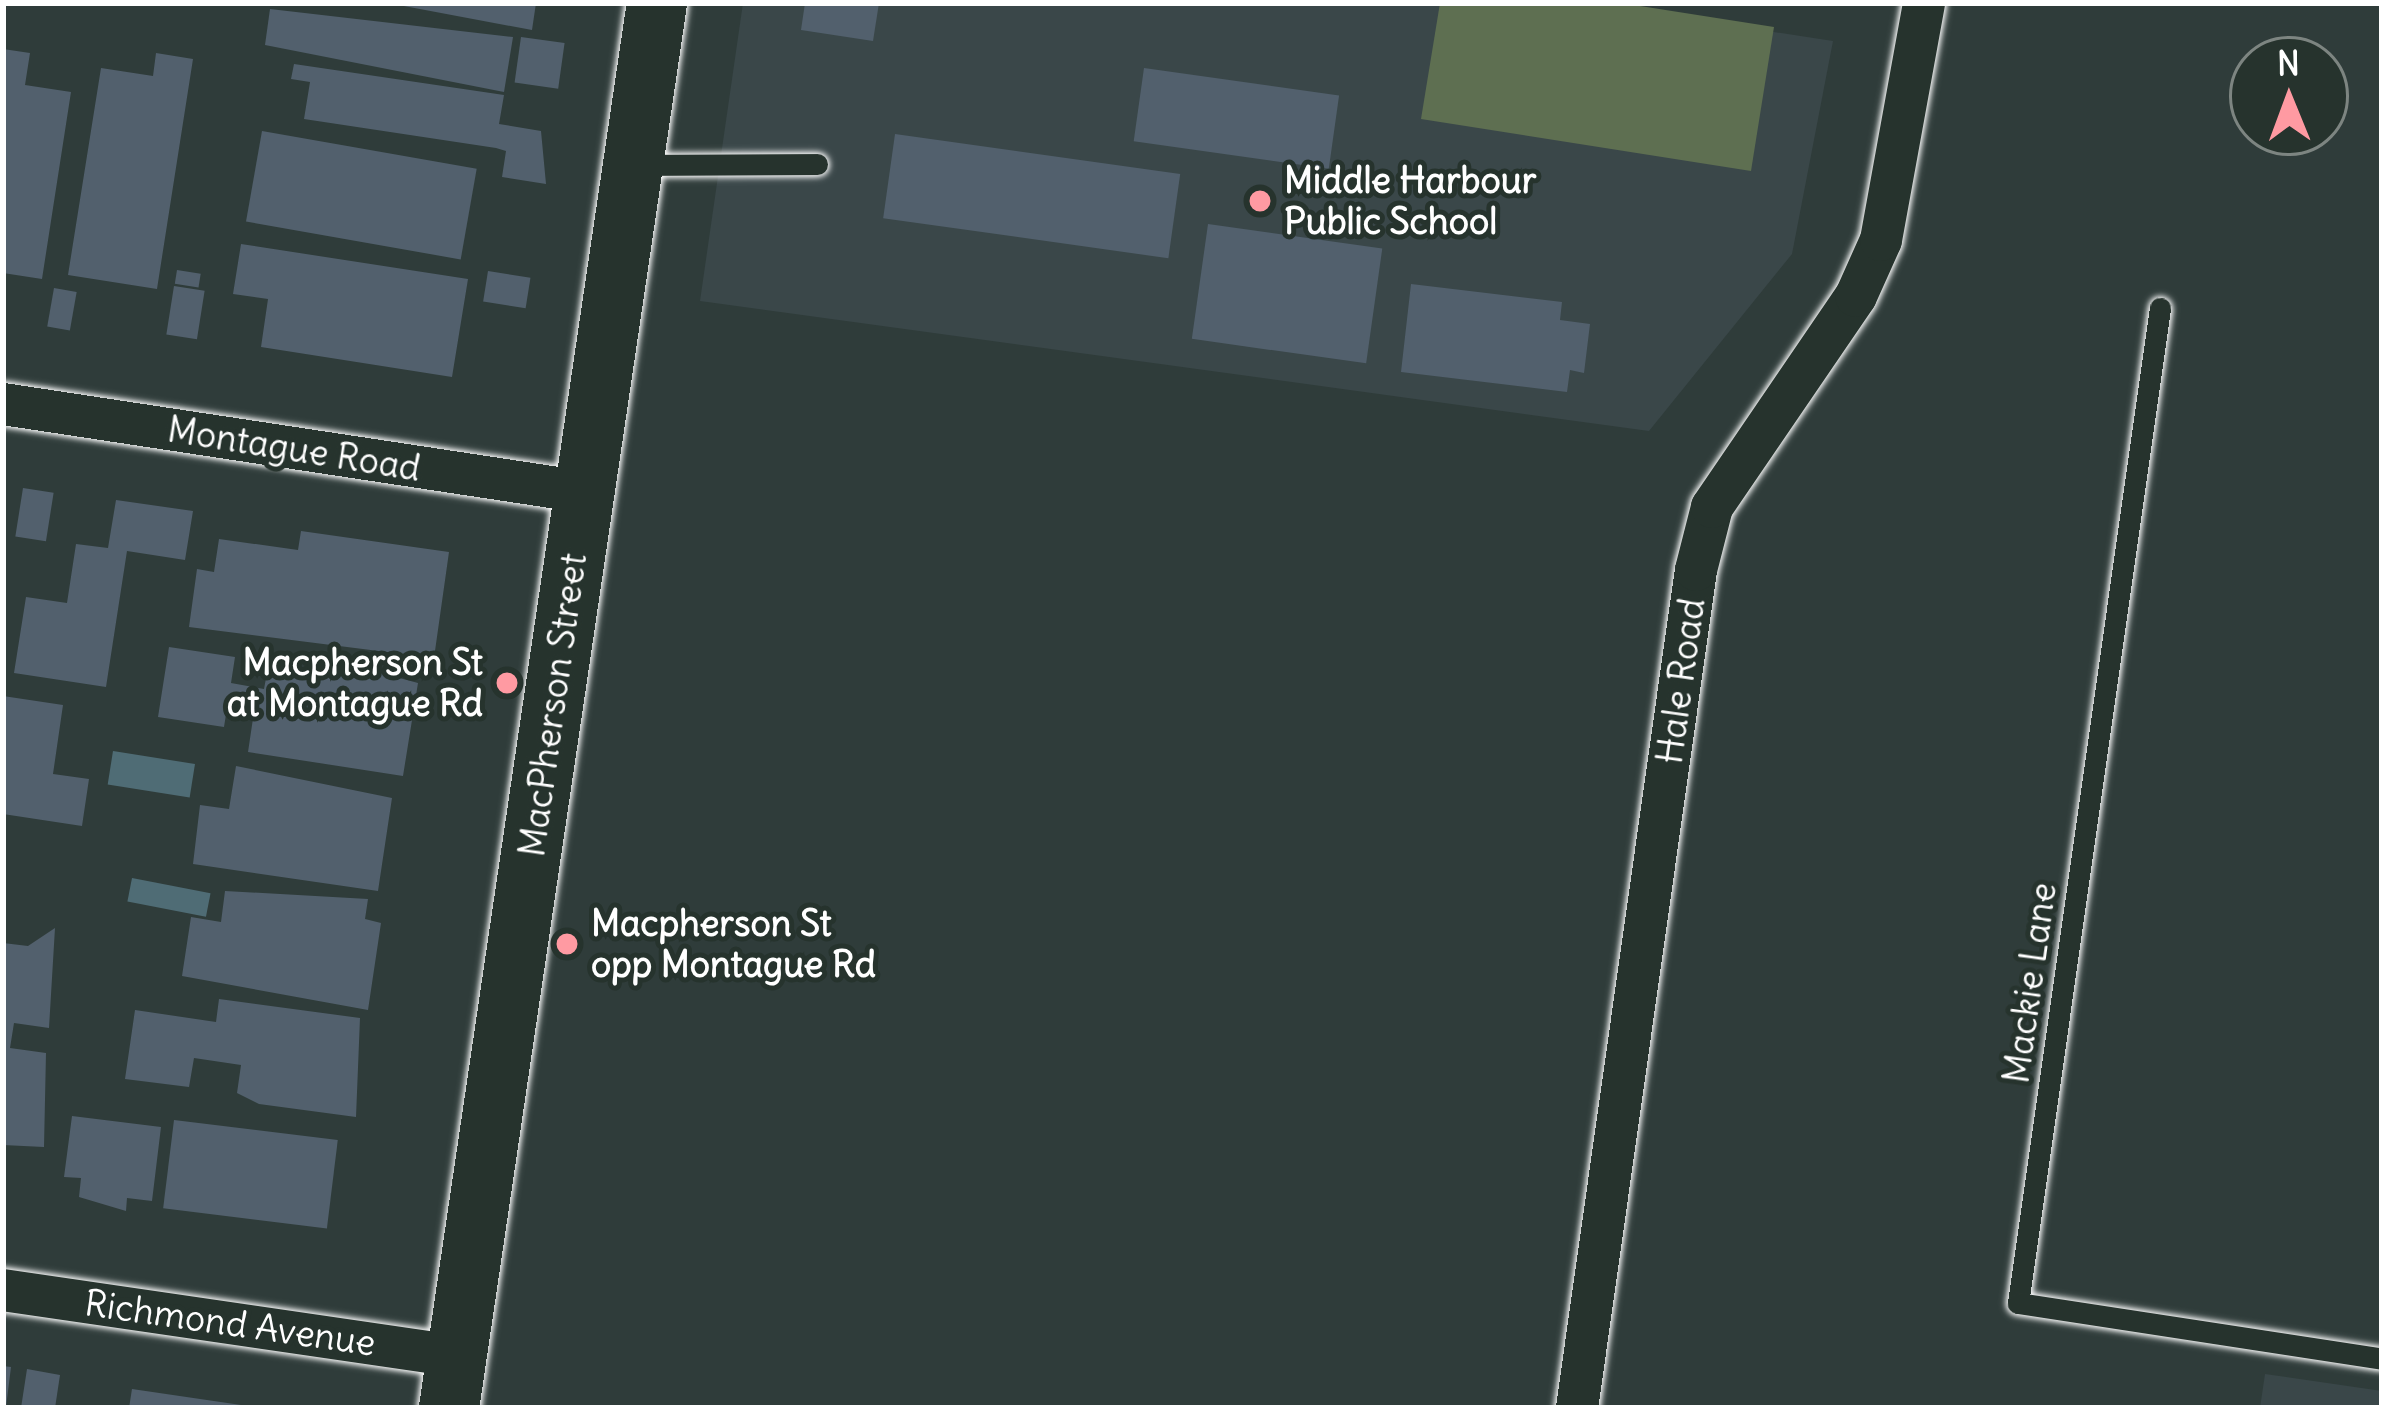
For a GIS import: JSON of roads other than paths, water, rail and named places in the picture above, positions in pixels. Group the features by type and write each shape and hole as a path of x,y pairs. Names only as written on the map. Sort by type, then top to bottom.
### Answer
{"main road":[{"name":"MacPherson Street","path":"453,1382 657,3"}],"street":[{"name":"Hale Road","path":"1577,1408 1696,570 1712,508 1856,296 1881,240 1924,3"},
{"name":"Montague Road","path":"3,404 584,492"},
{"name":"Richmond Avenue","path":"3,1290 453,1382"}],"lane":[{"path":"633,165 817,164"},
{"name":"Mackie Lane","path":"2160,308 2018,1303 2382,1359"}],"water":[{"path":"113,751 195,764 190,798 108,785"},
{"path":"132,878 211,893 206,917 127,902"}],"place":[{"name":"Middle Harbour Public School","path":"1260,201"},
{"name":"Macpherson St at Montague Rd","path":"507,683"},
{"name":"Macpherson St opp Montague Rd","path":"567,944"}]}
